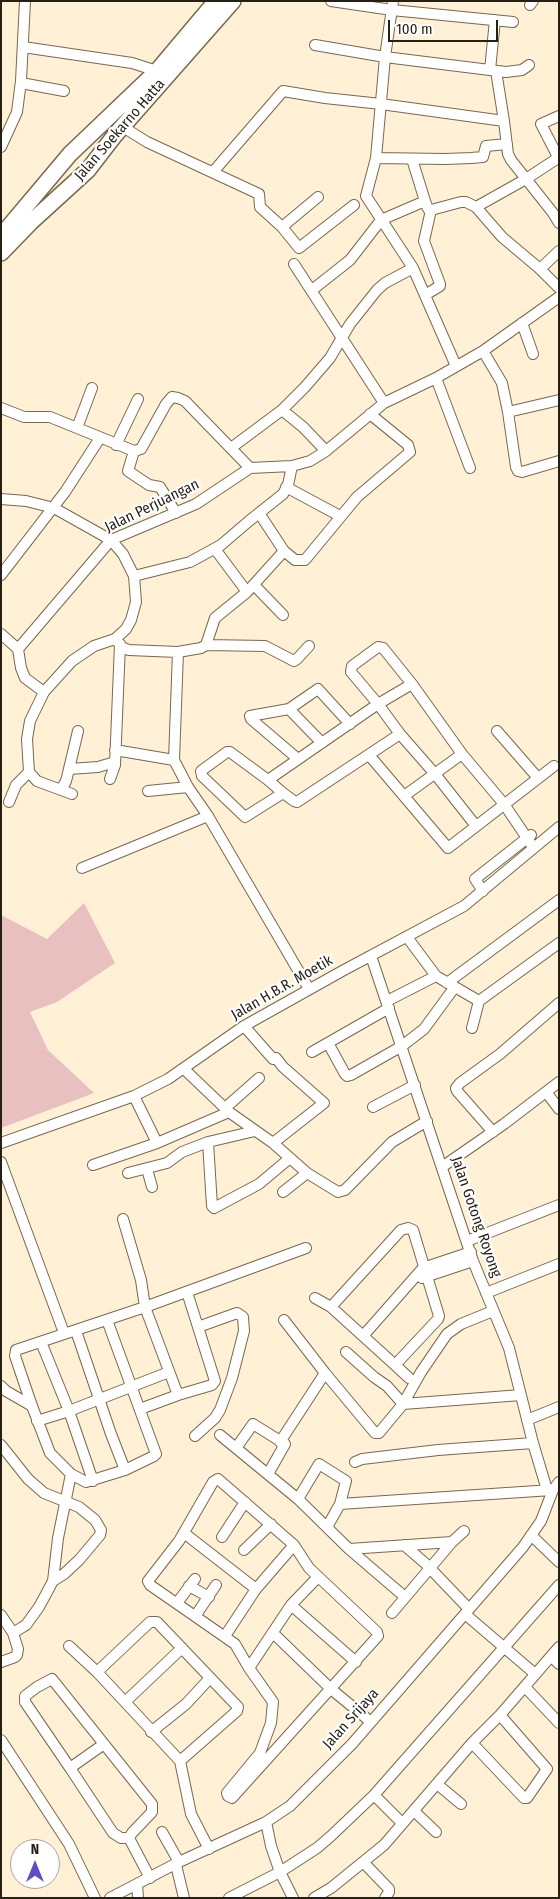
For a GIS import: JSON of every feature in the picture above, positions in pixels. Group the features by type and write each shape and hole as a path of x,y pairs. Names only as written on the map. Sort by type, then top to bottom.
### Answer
{"highway":[{"name":"Jalan Soekarno Hatta","path":"2,235 70,154 157,71 216,1"},
{"name":"Jalan Soekarno Hatta","path":"1,253 31,222 88,170 101,152 233,1"},
{"path":"83,140 101,152"},
{"path":"70,154 84,162 88,170"}],"street":[{"path":"1,147 17,112 21,83 25,1"},
{"path":"331,1 392,6 513,22"},
{"path":"392,6 385,56 376,158 366,196 413,268 456,366"},
{"path":"495,20 493,71 511,160 559,223"},
{"path":"315,45 493,71 515,72 529,65"},
{"path":"23,47 132,63 157,71"},
{"path":"21,83 64,91"},
{"path":"213,172 284,91 504,121"},
{"path":"476,207 558,159 541,124 559,116"},
{"path":"123,127 147,142 259,194 260,207 282,227 299,248 354,205"},
{"path":"376,158 445,160 483,157 486,146 507,144"},
{"path":"412,159 425,201 428,209 431,210"},
{"path":"282,227 318,197"},
{"path":"312,290 350,260 382,220 425,201"},
{"path":"431,210 461,202 466,202 476,207 502,237 559,288"},
{"path":"425,295 440,286 424,241 431,210"},
{"path":"540,269 559,251"},
{"path":"294,264 384,403"},
{"path":"231,448 282,410 319,371 337,348 350,324 384,283 413,268"},
{"path":"1,408 20,417 47,416 134,451 141,449 166,404 174,397 185,401 250,468 292,466 307,463 326,451 384,403 436,378 483,351 559,298"},
{"path":"522,323 533,354"},
{"path":"483,351 502,383 518,471 522,472 559,461"},
{"path":"436,378 470,468"},
{"path":"77,428 92,388"},
{"path":"116,445 138,400"},
{"path":"508,412 559,400"},
{"path":"282,410 303,426 326,451"},
{"path":"259,513 284,551 295,560 305,560 340,516 365,490 410,452 408,446 370,414"},
{"path":"1,575 54,508 100,438"},
{"path":"134,451 128,471 149,485 160,487 176,512"},
{"path":"134,576 182,564 215,549 278,500 286,487 292,466"},
{"name":"Jalan Perjuangan","path":"18,649 111,540 196,504 250,468"},
{"path":"286,487 340,516"},
{"path":"1,499 26,500 54,508 111,540 124,554 134,576 136,595 134,611 118,641 115,762 110,779"},
{"path":"215,549 250,588 283,615"},
{"path":"206,645 215,618 250,588 284,551"},
{"path":"1,634 18,649 22,674 29,682 44,692"},
{"path":"118,641 129,650 178,652 195,650 206,645 265,646 294,661 309,646"},
{"path":"72,794 37,781 29,772 28,729 34,710 44,692 59,674 84,652 94,646 118,641"},
{"path":"476,826 436,774 400,734 350,670 352,666 378,647 383,648 412,684 462,754 504,804 530,839"},
{"path":"178,652 174,760 188,787 208,816 310,989"},
{"path":"268,780 378,704 412,684"},
{"path":"298,759 250,718 251,716 289,709 320,689 350,724"},
{"path":"289,709 322,743"},
{"path":"498,731 538,778"},
{"path":"61,790 66,781 78,732"},
{"path":"283,793 245,817 202,776 201,771 227,752 230,752 268,780 294,802 298,802 400,734"},
{"path":"115,750 174,760"},
{"path":"404,796 462,754"},
{"path":"369,755 447,848 554,766"},
{"path":"68,769 98,767 115,762"},
{"path":"9,802 16,785 29,772"},
{"path":"148,791 188,787"},
{"path":"82,868 208,816"},
{"name":"Jalan H.B.R. Moetik","path":"1,1143 134,1096 154,1087 184,1069 244,1026 455,912 484,891 530,839 559,827"},
{"path":"328,1043 347,1076 402,1046 429,1022 450,985 559,900"},
{"path":"407,937 436,976 479,1001"},
{"path":"472,1028 479,1001 559,943"},
{"name":"Jalan Gotong Royong","path":"371,956 467,1242 493,1311 510,1348 533,1443 553,1487"},
{"path":"312,1052 436,976"},
{"path":"493,1132 456,1088 506,1049 559,1003"},
{"path":"244,1026 273,1058 276,1058 283,1067 324,1103 273,1143"},
{"path":"184,1069 227,1110 273,1143 307,1173 338,1192 342,1192 392,1142 427,1121"},
{"path":"93,1165 157,1143 227,1110 259,1078"},
{"path":"442,1167 493,1132 559,1082"},
{"path":"373,1107 415,1085"},
{"path":"546,1092 559,1109"},
{"path":"134,1096 157,1143"},
{"path":"128,1173 168,1163 182,1152 208,1142 256,1131"},
{"path":"208,1142 213,1207 259,1184 290,1158"},
{"path":"1,1162 64,1333"},
{"path":"147,1169 152,1187"},
{"path":"284,1192 307,1173"},
{"path":"467,1242 559,1205"},
{"path":"124,1219 141,1280 145,1307 178,1395"},
{"path":"331,1307 400,1230 404,1228 413,1230 439,1317 395,1365"},
{"path":"107,1320 156,1454 125,1470 93,1481 84,1481 71,1474 50,1454 14,1354 18,1349 145,1307 306,1248"},
{"path":"363,1336 410,1282 425,1272 472,1256"},
{"path":"486,1293 559,1264"},
{"path":"140,1409 212,1385 215,1381 187,1292"},
{"path":"315,1298 331,1307 409,1378"},
{"path":"284,1320 373,1433 379,1433 404,1404 421,1372 447,1334 461,1324 493,1311"},
{"path":"194,1436 211,1422 220,1410 232,1378 244,1331 241,1314 237,1313 198,1327"},
{"path":"76,1331 125,1470"},
{"path":"42,1342 69,1411 93,1481"},
{"path":"346,1352 404,1404 521,1395"},
{"path":"37,1421 69,1411 169,1372"},
{"path":"280,1442 325,1374"},
{"path":"1,1386 32,1406"},
{"path":"527,1420 559,1407"},
{"path":"236,1448 253,1424 285,1444 268,1474"},
{"path":"220,1435 298,1499 349,1549 405,1597"},
{"path":"355,1462 362,1459 428,1451 533,1443"},
{"path":"1,1445 28,1479 44,1494 79,1507 87,1512 95,1520 101,1533 79,1560 53,1581"},
{"path":"298,1499 319,1464 346,1481 340,1504 327,1527"},
{"path":"13,1633 26,1625 39,1607 53,1581 58,1538 67,1503 71,1474"},
{"path":"216,1480 220,1480 245,1502 294,1545 309,1568 377,1632 377,1637 331,1690 264,1756 274,1702 249,1668 238,1648 196,1615 150,1586 148,1582 184,1533 216,1480"},
{"path":"340,1504 553,1487"},
{"name":"Jalan Srijaya","path":"110,1898 266,1822 290,1806 352,1744 523,1547 541,1521 553,1487"},
{"path":"222,1537 245,1502"},
{"path":"244,1550 271,1524"},
{"path":"392,1613 452,1542 464,1531"},
{"path":"184,1533 256,1589"},
{"path":"531,1536 559,1562"},
{"path":"349,1549 452,1542"},
{"path":"225,1636 256,1589 294,1545"},
{"path":"404,1545 430,1569 467,1612 534,1673"},
{"path":"249,1668 291,1605 318,1577"},
{"path":"177,1603 192,1582 209,1596"},
{"path":"229,1898 280,1872 317,1848 374,1795 559,1585"},
{"path":"196,1615 216,1586"},
{"path":"291,1605 356,1662"},
{"path":"1,1615 13,1633 18,1649 15,1657 1,1662"},
{"path":"97,1672 152,1621 157,1622 238,1708 180,1762"},
{"path":"273,1633 331,1690 371,1722"},
{"path":"69,1646 97,1672 180,1762 190,1810 209,1849"},
{"path":"314,1898 331,1888 384,1845 472,1743 500,1715 534,1673 559,1647"},
{"path":"125,1702 182,1648"},
{"path":"551,1656 559,1664"},
{"path":"151,1732 186,1704 210,1678"},
{"path":"52,1679 152,1804 152,1812 129,1838 121,1838 112,1832 25,1702 25,1696 37,1687 52,1679"},
{"path":"525,1686 559,1723"},
{"path":"472,1743 524,1798 527,1798 547,1770 500,1715"},
{"path":"1,1740 69,1844 95,1898"},
{"path":"70,1768 104,1744"},
{"path":"437,1784 462,1804"},
{"path":"374,1795 402,1823"},
{"path":"414,1811 436,1832"},
{"path":"266,1822 280,1872 293,1898"},
{"path":"162,1832 177,1864 184,1898"},
{"path":"129,1838 150,1878"},
{"path":"364,1862 389,1889 384,1898"},
{"path":"137,1884 138,1898"}],"shaded area":[{"path":"84,903 115,963 57,1002 30,1012 48,1050 94,1093 1,1128 1,915 47,939"}]}
